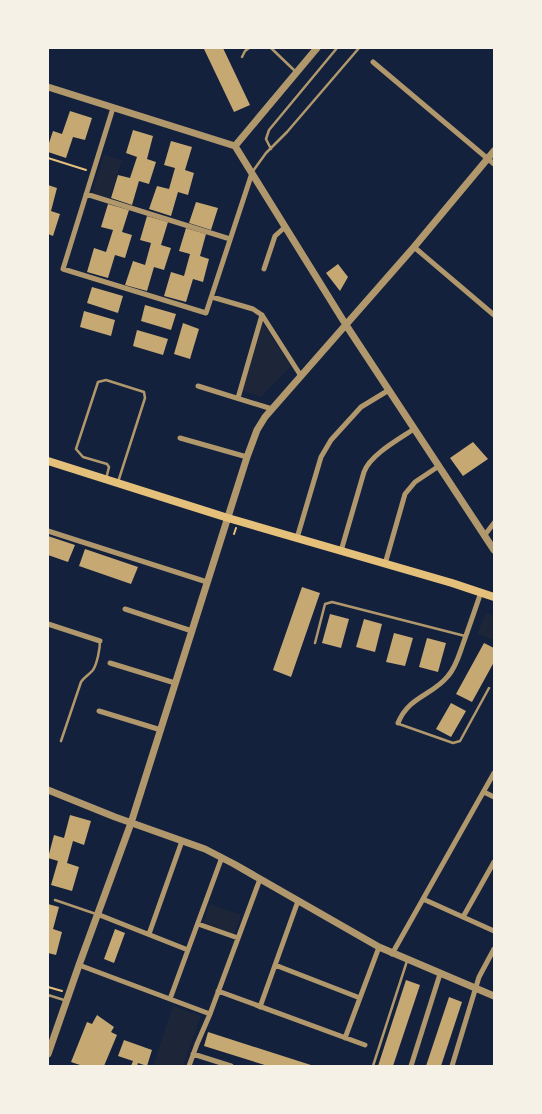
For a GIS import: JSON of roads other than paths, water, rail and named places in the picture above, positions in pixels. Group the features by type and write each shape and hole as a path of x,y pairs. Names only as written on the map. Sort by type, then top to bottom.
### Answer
{"main road":[{"path":"48,461 228,518 494,597"}],"street":[{"path":"235,146 318,48"},
{"path":"373,62 491,161"},
{"path":"48,87 235,146 346,326 494,550"},
{"path":"113,108 62,269 206,313 252,173"},
{"path":"48,1054 131,823 257,430 265,417 491,161 494,151"},
{"path":"86,194 230,239"},
{"path":"264,268 275,236 285,227"},
{"path":"414,247 494,314"},
{"path":"212,297 253,309 262,315 301,376"},
{"path":"238,398 262,315"},
{"path":"198,386 272,409"},
{"path":"297,538 326,446 361,407 388,390"},
{"path":"341,551 368,463 414,429"},
{"path":"180,438 247,457"},
{"path":"385,564 405,494 415,482 439,466"},
{"path":"484,536 494,523"},
{"path":"48,531 208,582"},
{"path":"398,723 409,705 438,686 448,676 455,664 481,592"},
{"path":"125,609 192,631"},
{"path":"48,624 100,641"},
{"path":"110,664 176,683"},
{"path":"99,711 160,730"},
{"path":"392,954 494,773"},
{"path":"48,790 131,823 205,849 379,948 494,996"},
{"path":"484,792 494,796"},
{"path":"149,934 182,841"},
{"path":"170,999 222,857"},
{"path":"463,917 494,862"},
{"path":"189,1066 260,879"},
{"path":"423,899 494,931"},
{"path":"260,1007 298,901"},
{"path":"97,914 188,950"},
{"path":"198,924 238,938"},
{"path":"345,1038 379,948"},
{"path":"452,1066 479,977 494,949"},
{"path":"79,965 210,1014"},
{"path":"275,965 360,998"},
{"path":"411,1066 440,974"},
{"path":"218,991 365,1045"},
{"path":"193,1054 231,1066"}],"lane":[{"path":"242,58 245,51 249,48"},
{"path":"271,48 296,73"},
{"path":"271,149 266,139 269,130 337,48"},
{"path":"252,173 256,165 360,48"},
{"path":"106,480 109,467 107,464 83,456 76,449 98,382 102,380 144,392 146,398 118,483"},
{"path":"315,643 325,604 332,602 465,636"},
{"path":"61,741 81,682 93,670 100,649 100,641"},
{"path":"398,723 453,743 460,741 489,688"},
{"path":"55,900 97,914"},
{"path":"373,1066 407,960"},
{"path":"48,995 67,997"}]}
